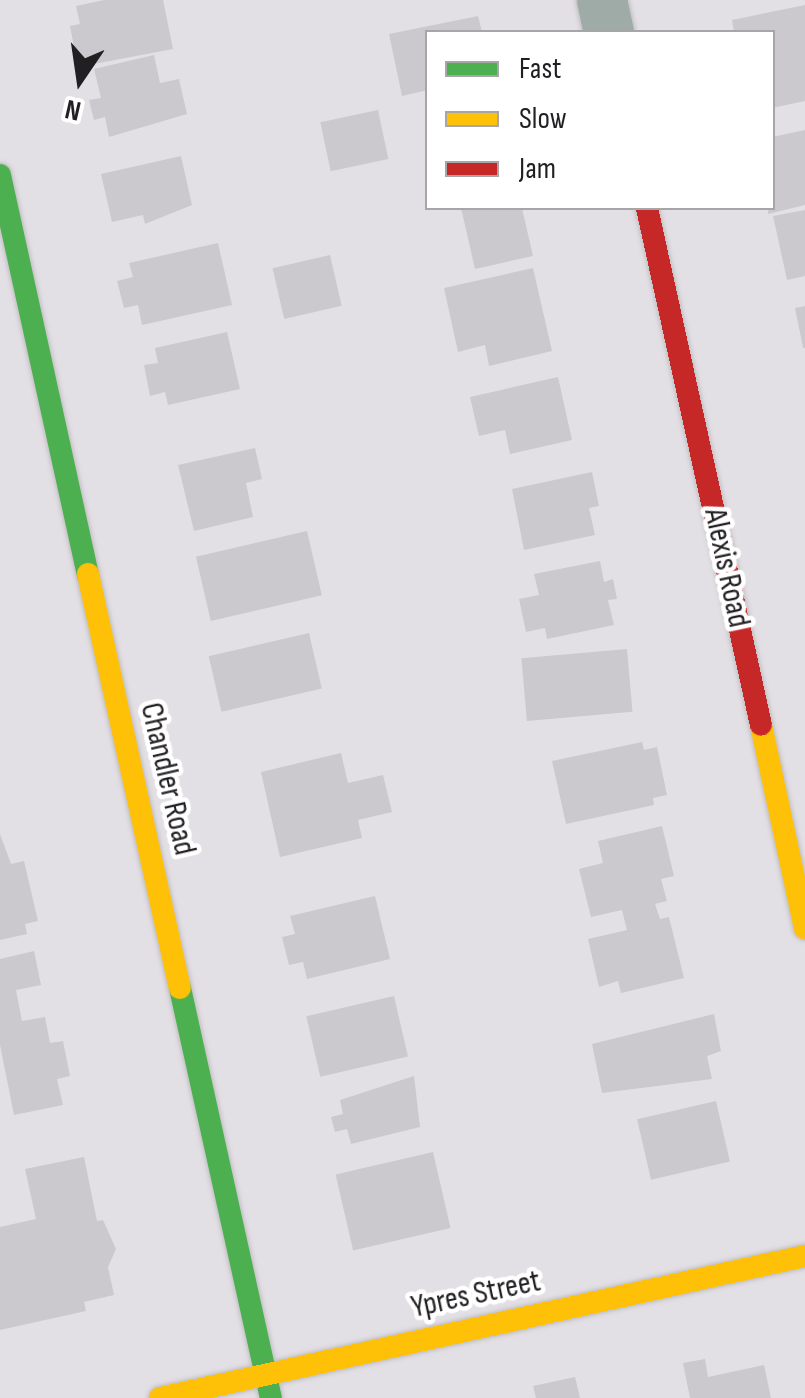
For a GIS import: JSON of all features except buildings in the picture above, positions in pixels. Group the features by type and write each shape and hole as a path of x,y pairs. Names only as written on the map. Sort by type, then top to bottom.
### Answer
{"street":[{"path":"602,0 609,30"},
{"name":"Chandler Road","path":"0,175 271,1398"},
{"name":"Alexis Road","path":"647,210 805,928"},
{"name":"Ypres Street","path":"160,1398 805,1256"}],"traffic: fast":[{"path":"0,175 88,574"},
{"path":"180,988 271,1398"}],"traffic: slow":[{"path":"88,574 180,988"},
{"path":"761,725 805,928"},
{"path":"160,1398 805,1256"}],"traffic: jam":[{"path":"647,210 761,725"}]}
